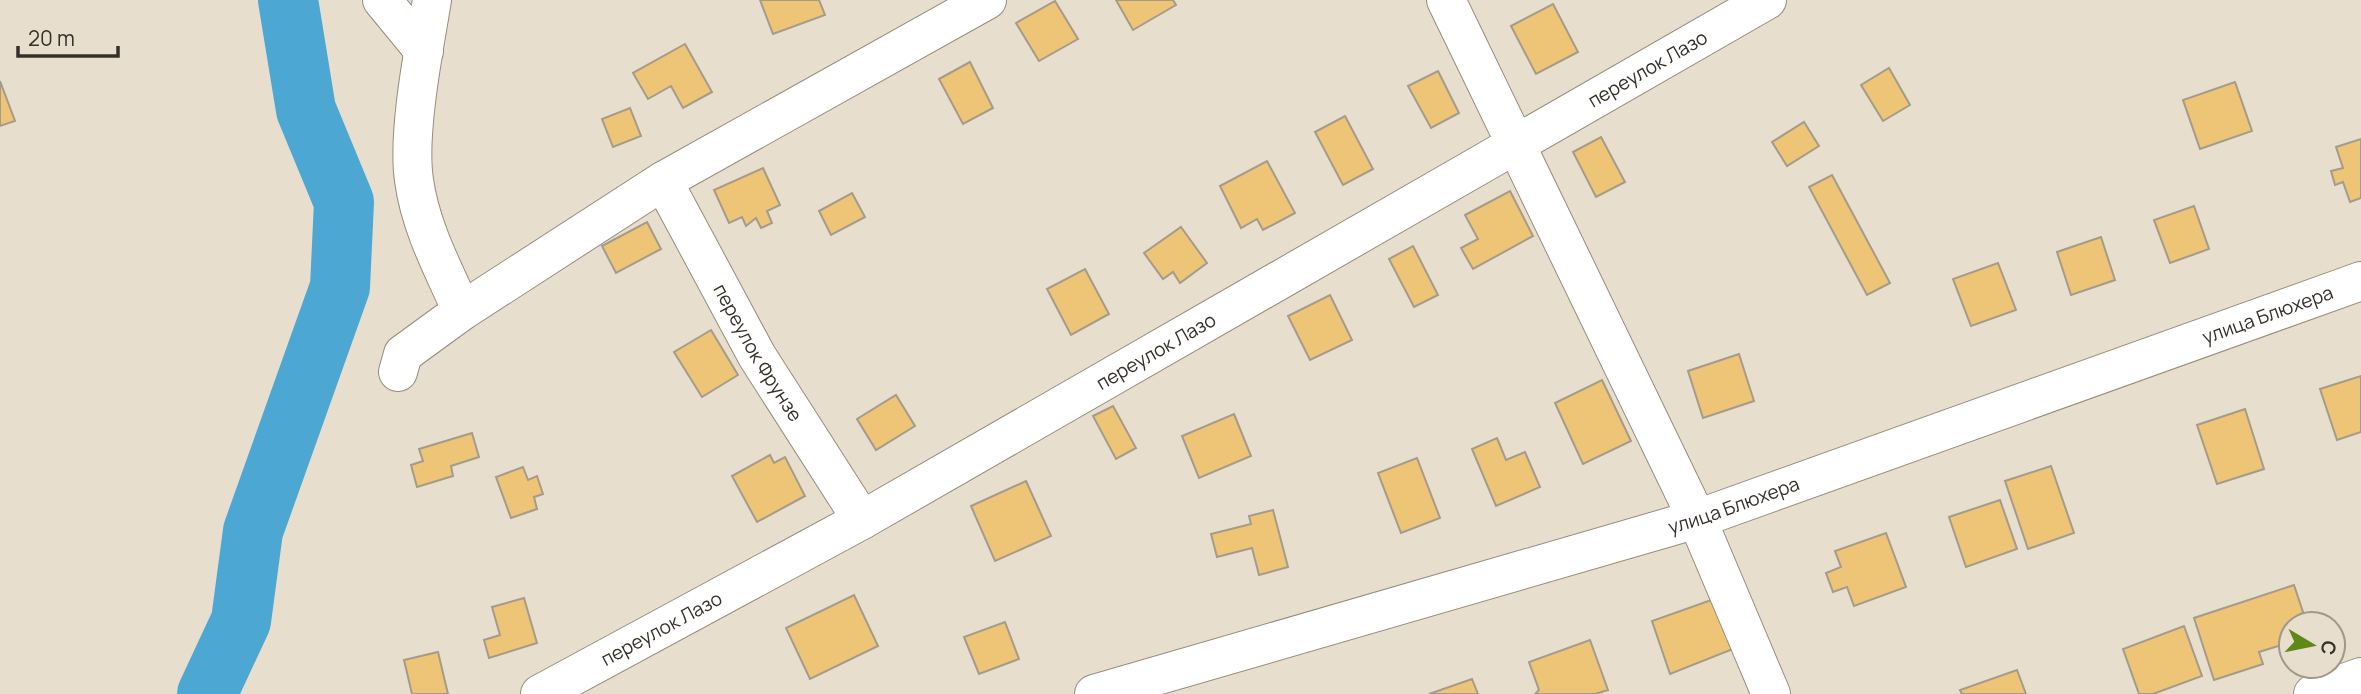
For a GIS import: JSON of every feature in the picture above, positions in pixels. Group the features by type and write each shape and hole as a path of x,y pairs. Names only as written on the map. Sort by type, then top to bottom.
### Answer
{"street":[{"path":"382,0 424,51"},
{"path":"432,0 413,151 414,180 430,238 461,311"},
{"path":"398,372 403,354 461,311 663,181 987,0"},
{"path":"1446,0 1697,519 1771,694"},
{"name":"переулок Лазо","path":"540,694 862,520 1767,0"},
{"name":"переулок Фрунзе","path":"663,181 757,356 862,520"},
{"name":"улица Блюхера","path":"1094,694 1697,519 2361,281"},
{"path":"2313,694 2361,677"}],"building":[{"path":"760,0 819,0 825,15 773,34"},
{"path":"1116,0 1173,0 1176,5 1133,30"},
{"path":"1055,1 1078,39 1039,61 1016,23"},
{"path":"1553,4 1578,52 1536,74 1511,26"},
{"path":"685,44 712,92 683,108 671,86 648,99 633,73"},
{"path":"970,62 993,108 963,124 939,79"},
{"path":"1889,68 1910,105 1883,121 1861,85"},
{"path":"1438,71 1459,113 1431,128 1408,86"},
{"path":"0,81 15,121 0,126"},
{"path":"2235,82 2252,131 2200,149 2183,100"},
{"path":"630,108 641,136 613,147 602,119"},
{"path":"1345,116 1373,169 1343,185 1315,132"},
{"path":"1804,122 1819,146 1787,166 1772,142"},
{"path":"1601,137 1625,182 1596,197 1573,152"},
{"path":"2361,139 2361,198 2350,202 2343,182 2335,185 2331,171 2343,168 2336,147"},
{"path":"1267,161 1295,213 1263,230 1257,219 1241,228 1220,186"},
{"path":"763,168 780,205 767,211 772,223 761,228 756,218 746,226 742,217 729,223 714,190"},
{"path":"1832,175 1890,283 1867,295 1809,187"},
{"path":"1510,191 1533,236 1473,269 1461,248 1478,239 1465,215"},
{"path":"852,193 865,217 831,235 819,211"},
{"path":"2194,206 2209,249 2170,263 2154,220"},
{"path":"647,222 661,249 616,273 602,246"},
{"path":"1181,227 1207,263 1180,283 1173,272 1163,279 1144,253"},
{"path":"2101,237 2115,280 2071,295 2057,252"},
{"path":"1413,246 1438,295 1414,307 1389,259"},
{"path":"1998,263 2016,310 1971,326 1953,279"},
{"path":"1085,269 1109,314 1071,335 1047,289"},
{"path":"1330,295 1352,340 1310,360 1288,316"},
{"path":"711,330 738,375 702,397 674,352"},
{"path":"1739,354 1754,401 1703,418 1688,371"},
{"path":"2361,376 2361,432 2337,440 2320,389"},
{"path":"1602,380 1631,441 1583,464 1555,403"},
{"path":"896,395 915,426 876,450 857,419"},
{"path":"1113,406 1136,448 1116,459 1093,416"},
{"path":"2245,409 2264,469 2217,484 2197,425"},
{"path":"1234,414 1251,456 1199,478 1182,436"},
{"path":"472,433 479,457 451,466 453,476 417,487 411,465 423,461 419,449"},
{"path":"1497,438 1506,460 1525,452 1540,487 1496,506 1472,449"},
{"path":"770,455 774,463 785,457 805,496 757,522 732,476"},
{"path":"1417,458 1440,518 1401,533 1378,473"},
{"path":"2051,466 2074,533 2028,549 2005,481"},
{"path":"523,467 528,480 537,476 543,494 534,497 537,509 511,518 496,477"},
{"path":"1026,481 1051,536 995,561 971,506"},
{"path":"2000,500 2017,549 1966,567 1949,517"},
{"path":"1273,510 1288,567 1259,575 1252,548 1217,557 1211,534 1251,524 1249,516"},
{"path":"1886,533 1906,587 1854,606 1847,587 1833,592 1826,573 1841,567 1835,551"},
{"path":"2294,585 2302,610 2277,610 2277,646 2259,652 2263,664 2214,680 2194,618"},
{"path":"854,595 878,646 810,679 786,628"},
{"path":"524,598 537,643 489,658 484,640 500,635 492,607"},
{"path":"1714,599 1733,649 1670,674 1652,621"},
{"path":"1005,622 1019,659 979,674 964,637"},
{"path":"2184,626 2202,676 2153,694 2139,694 2123,649"},
{"path":"1590,640 1608,690 1595,694 1535,694 1539,690 1529,662"},
{"path":"438,652 448,694 412,694 404,660"},
{"path":"2017,670 2026,694 1962,694 1960,690"},
{"path":"1472,679 1478,694 1429,694"}],"waterway":[{"path":"207,694 241,621 253,531 340,287 344,202 306,110 288,0"}]}
